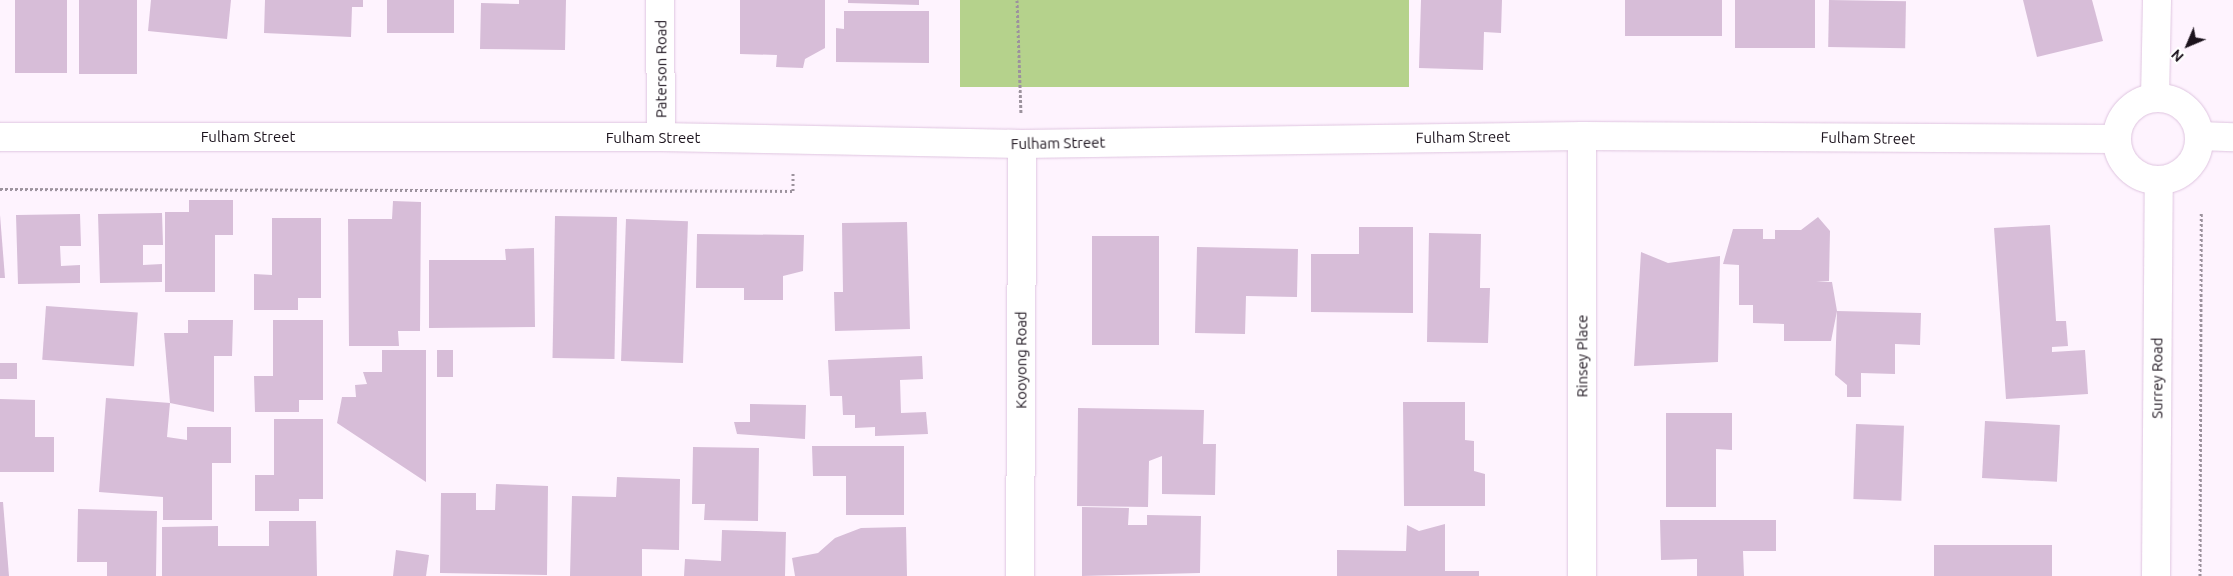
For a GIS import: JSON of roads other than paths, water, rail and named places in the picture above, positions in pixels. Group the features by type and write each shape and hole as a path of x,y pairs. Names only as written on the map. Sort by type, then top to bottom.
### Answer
{"street":[{"name":"Paterson Road","path":"660,0 661,137"},
{"path":"2155,97 2157,0"},
{"path":"2155,97 2168,98 2190,112 2200,136 2193,162 2172,178 2159,180 2129,168 2116,139 2127,110 2155,97"},
{"name":"Fulham Street","path":"0,137 661,137 1022,144 1582,136 2116,139"},
{"name":"Rinsey Place","path":"1582,136 1582,576"},
{"path":"2200,136 2233,137"},
{"name":"Kooyong Road","path":"1020,576 1022,144"},
{"name":"Surrey Road","path":"2156,576 2159,180"}]}
